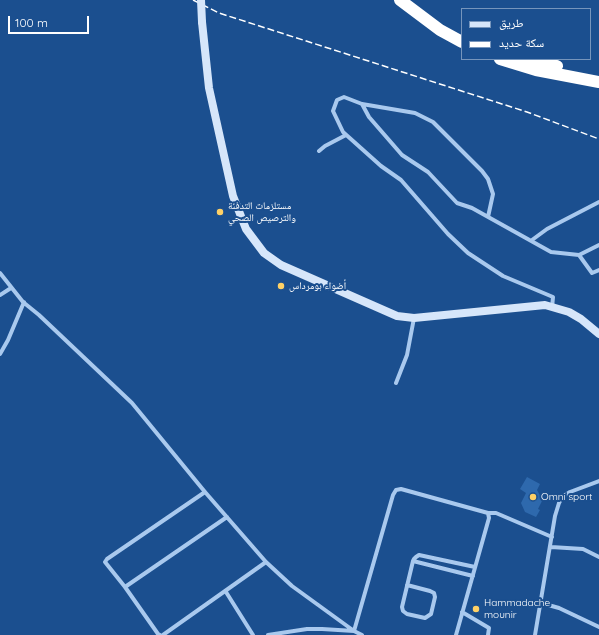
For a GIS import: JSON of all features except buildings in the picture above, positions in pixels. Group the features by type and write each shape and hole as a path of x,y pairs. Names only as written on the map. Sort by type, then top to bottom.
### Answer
{"highway":[{"path":"400,0 440,30 461,41"},
{"path":"413,0 461,32"},
{"path":"503,60 536,70 599,82"},
{"path":"531,60 599,74"}],"main road":[{"path":"201,0 209,88 233,196 246,229 264,253 281,265 397,316 414,318 545,305 569,312 581,318 599,334"}],"street":[{"path":"488,217 493,194 488,179 482,171 433,122 415,113 362,104 344,97 337,100 333,111 340,127 346,135 381,166 400,180 442,228 468,253 503,276 553,297 552,308"},
{"path":"362,104 369,117 402,155 428,172 457,203 472,208 552,252 579,255 599,245"},
{"path":"319,151 325,146 346,135"},
{"path":"532,240 547,229 599,202"},
{"path":"579,255 592,272 599,270"},
{"path":"0,273 24,302 73,346 132,403 205,492 266,562 292,586 354,631 362,635"},
{"path":"0,295 11,288"},
{"path":"0,354 8,340 24,302"},
{"path":"396,383 407,355 414,318"},
{"path":"535,635 558,503 562,497 570,492 599,481"},
{"path":"354,631 393,495 396,490 401,489 488,514 496,513 552,537"},
{"path":"160,635 105,562 107,559 205,492"},
{"path":"456,635 489,518 488,514"},
{"path":"125,587 227,517"},
{"path":"551,546 583,549 599,557"},
{"path":"407,585 434,593 435,597 429,617 425,618 407,614 403,611 402,607 407,585 413,561 416,557 419,555 475,567"},
{"path":"413,561 473,576"},
{"path":"163,635 226,592 266,562"},
{"path":"226,592 252,635"},
{"path":"541,603 559,608 599,627"},
{"path":"462,612 489,628 488,635"},
{"path":"268,635 307,629 354,631"}],"shaded area":[{"name":"Omni sport","path":"527,477 540,484 537,490 543,501 538,509 540,510 536,517 525,512 521,503 526,493 520,489"}],"railway":[{"path":"193,0 219,13 527,112 599,139"}],"place":[{"name":"مستلزمات التدفئة والترصيص الصحي","path":"220,212"},
{"name":"أضواء بومرداس","path":"281,286"},
{"name":"Omni sport","path":"533,497"},
{"name":"Hammadache mounir","path":"476,609"}]}
